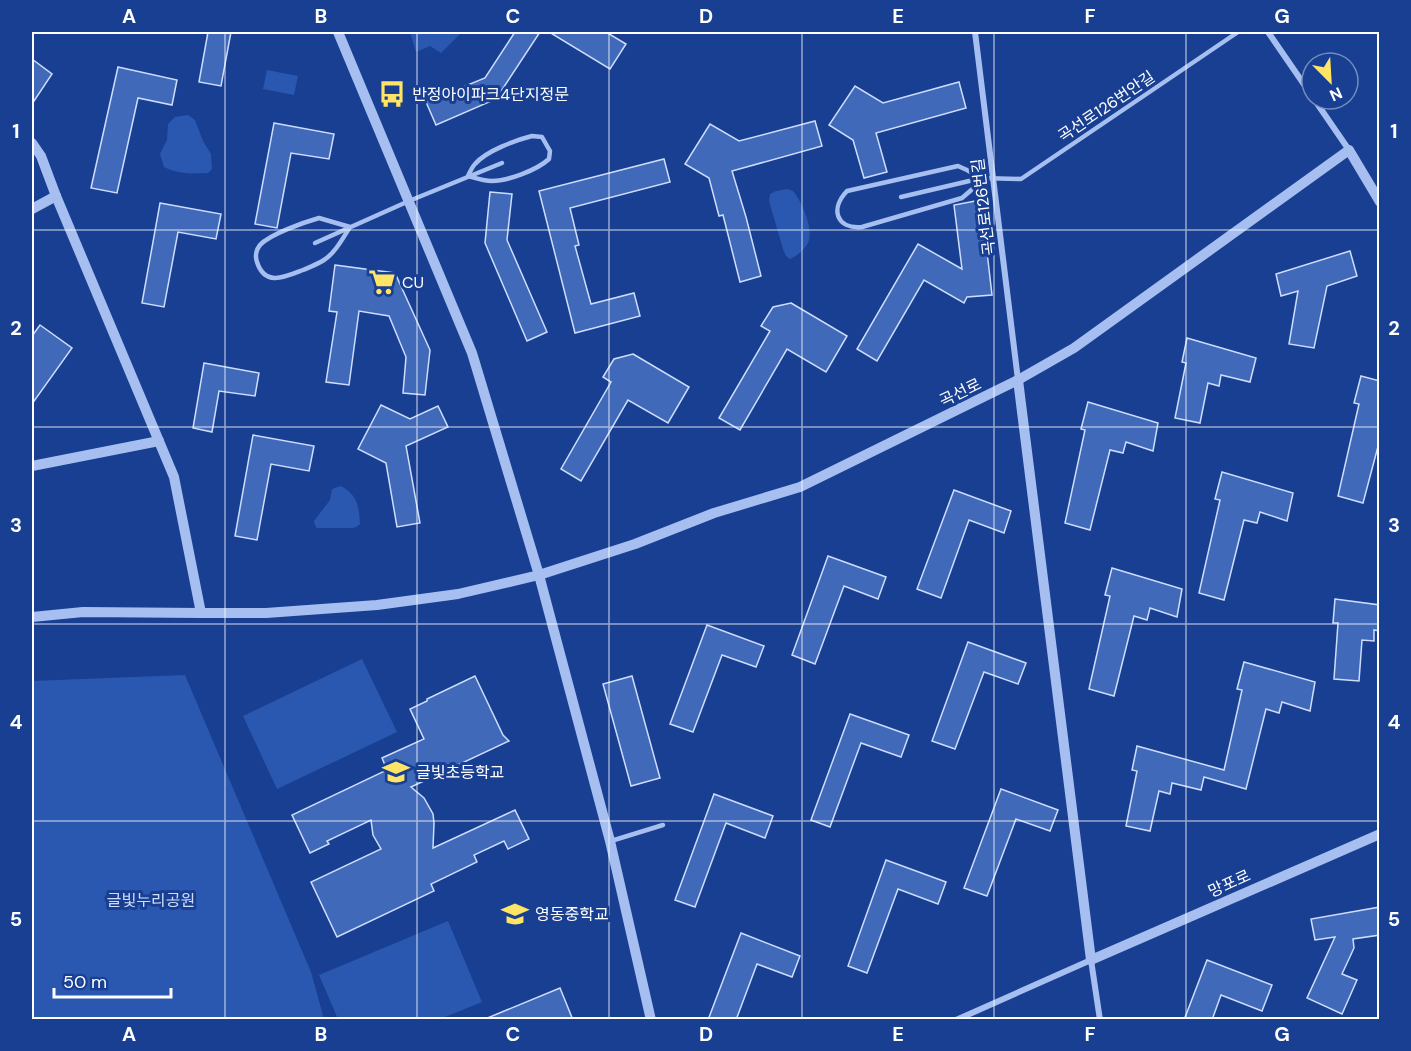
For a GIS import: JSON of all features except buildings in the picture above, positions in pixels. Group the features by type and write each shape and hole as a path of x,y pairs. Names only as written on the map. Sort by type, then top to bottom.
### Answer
{"street":[{"path":"338,32 472,352 539,575 610,841 651,1020"},
{"name":"곡선로126번길","path":"975,32 1018,380"},
{"path":"1268,32 1300,79"},
{"path":"1322,111 1349,150 1380,202"},
{"path":"32,143 41,156 174,477 201,613"},
{"name":"곡선로","path":"32,617 83,612 266,613 377,605 458,594 539,575 635,544 714,513 800,487 1018,380 1074,348 1349,150"},
{"path":"32,209 56,196"},
{"path":"1018,380 1100,1020"},
{"path":"32,466 159,441"},
{"name":"망포로","path":"1091,960 1380,834"},
{"path":"956,1020 1091,960"}],"lane":[{"name":"곡선로126번안길","path":"902,197 981,178 1021,178 1238,32"},
{"path":"532,136 542,137 550,151 549,159 543,165 513,177 491,181 468,176 476,162 511,142 532,136"},
{"path":"315,243 502,163"},
{"path":"957,166 981,178 962,198 862,227 846,226 838,215 838,203 847,191 957,166"},
{"path":"319,219 350,227 334,250 324,260 314,265 285,278 273,279 266,276 259,268 255,257 258,247 266,240 304,222 319,219"},
{"path":"610,841 663,825"}],"green space":[{"path":"410,32 459,32 460,34 441,53 430,46 416,52"},
{"path":"267,70 298,76 294,95 263,89"},
{"path":"188,115 195,120 211,154 212,169 208,173 185,173 164,167 160,154 167,140 168,124 175,117"},
{"path":"787,189 793,191 806,214 810,235 804,249 790,259 783,249 769,201 770,194"},
{"path":"341,486 351,493 356,501 360,524 353,528 317,528 314,521 330,500 332,489"},
{"path":"362,659 397,732 277,789 243,716"},
{"name":"글빛누리공원","path":"185,675 311,972 324,1019 32,1019 32,681"},
{"path":"448,921 482,1002 440,1019 338,1019 319,975"}],"place":[{"name":"반정아이파크4단지정문","path":"392,94"},
{"name":"CU","path":"382,282"},
{"name":"글빛초등학교","path":"396,772"},
{"name":"영동중학교","path":"515,914"}]}
